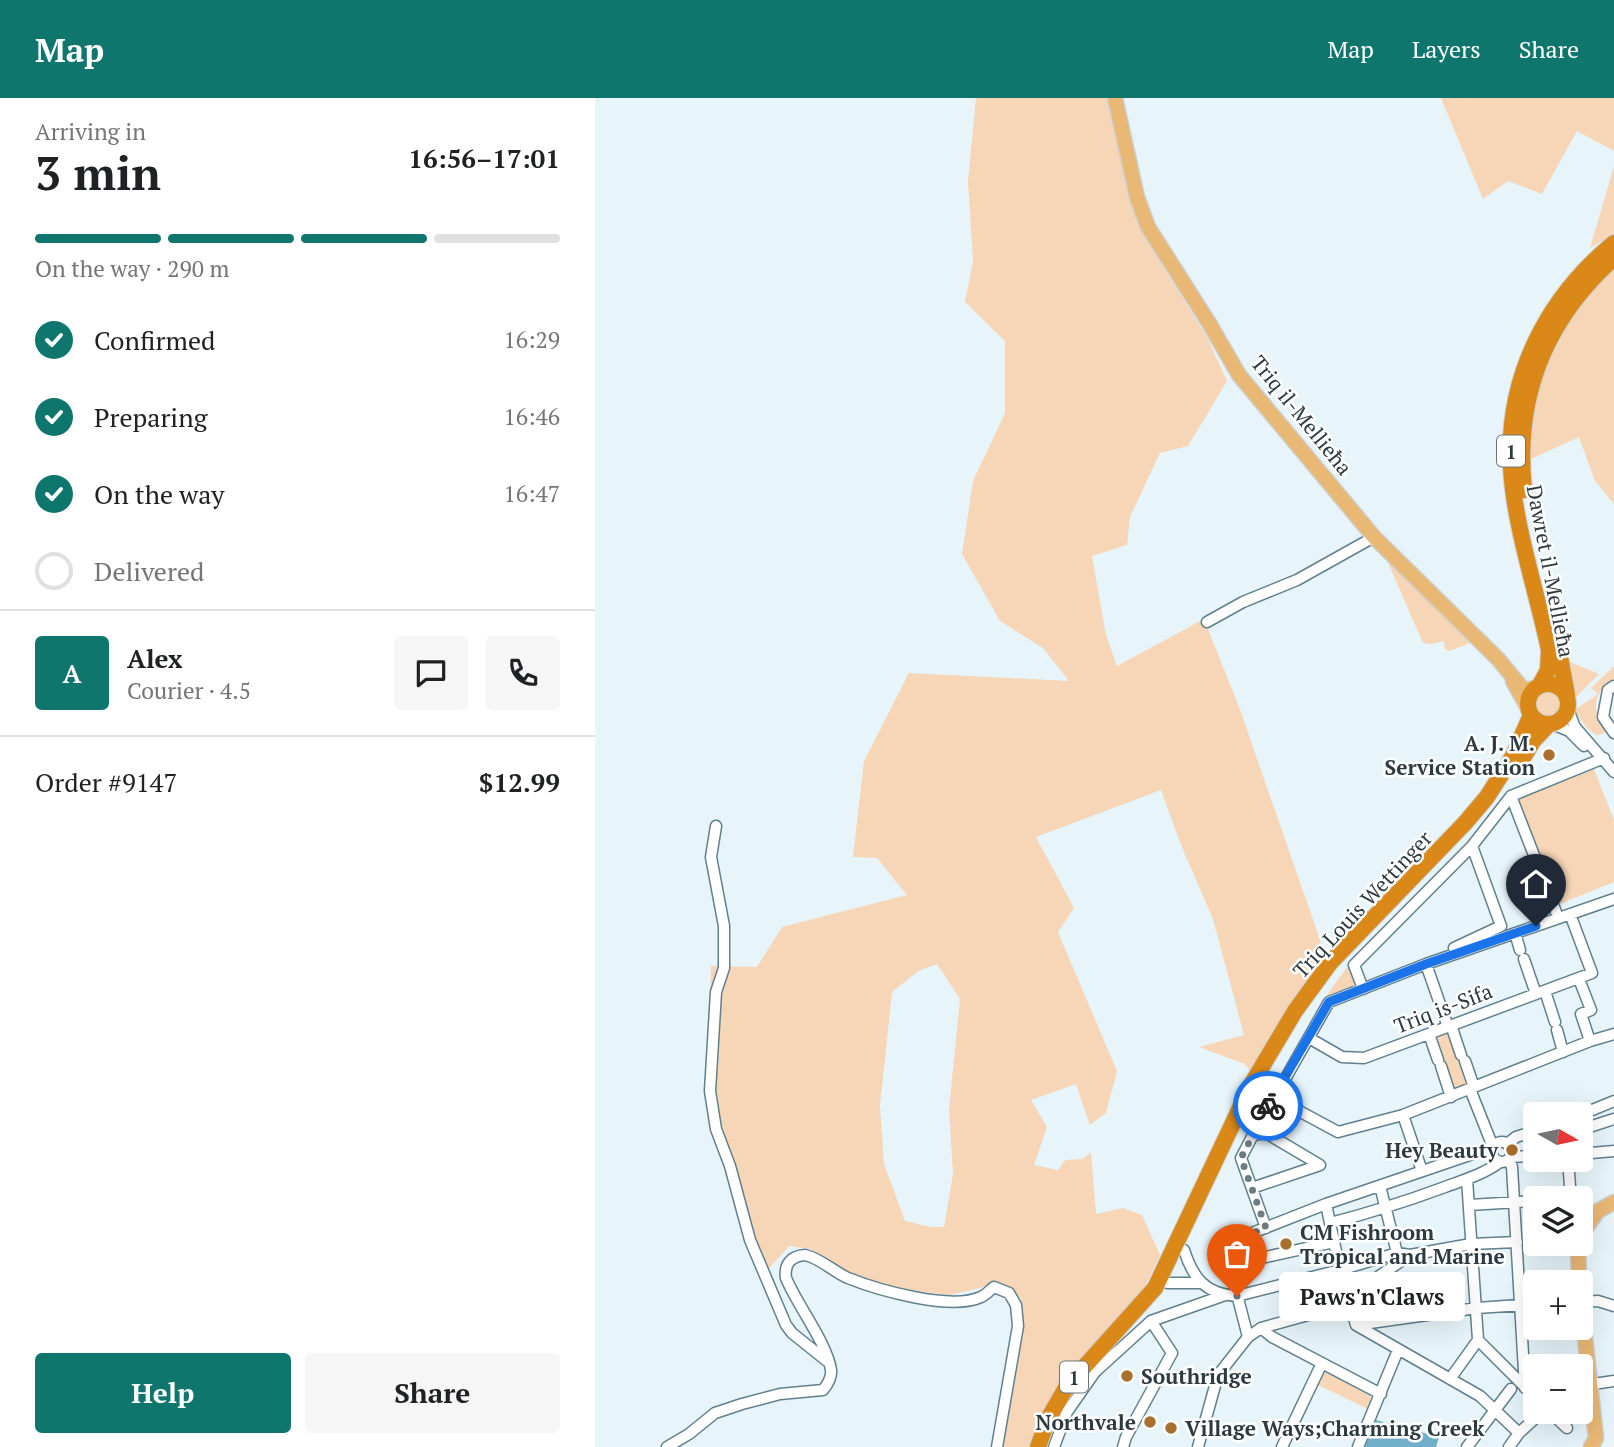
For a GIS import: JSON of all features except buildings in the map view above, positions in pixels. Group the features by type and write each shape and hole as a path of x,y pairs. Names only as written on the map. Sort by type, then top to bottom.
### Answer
{"highway":[{"name":"Dawret il-Mellieħa","path":"1537,687 1548,670 1549,650 1515,502 1511,438 1517,390 1536,338 1550,313 1586,267 1614,243"},
{"name":"Dawret il-Mellieħa","path":"1567,702 1556,635 1525,501 1522,469 1524,424 1528,392 1550,338 1576,296 1614,258"},
{"path":"1556,685 1567,702 1564,717 1550,724 1535,720 1529,711 1528,701 1537,687 1556,685"},
{"name":"Triq Louis Wettinger","path":"1038,1447 1048,1419 1067,1386 1154,1288 1251,1085 1295,1011 1330,963 1465,824 1487,797 1513,756 1529,711"},
{"name":"Triq Louis Wettinger","path":"1047,1447 1066,1404 1084,1376 1100,1357 1137,1324 1167,1283 1259,1090 1317,996 1368,934 1494,804 1533,741 1550,724"}],"main road":[{"name":"Triq il-Mellieħa","path":"1115,98 1137,197 1148,227 1252,393 1374,537 1498,659 1529,711"},
{"name":"Triq il-Mellieħa","path":"1511,677 1523,689 1537,687"},
{"path":"1593,1218 1598,1210 1614,1202"},
{"path":"1591,1447 1596,1438 1593,1424"}],"street":[{"path":"1207,622 1243,602 1297,580 1374,537"},
{"path":"1614,686 1608,690 1603,717 1614,733"},
{"path":"1567,702 1575,727 1614,772"},
{"path":"1550,724 1563,727 1590,753 1604,758"},
{"path":"1363,989 1354,965 1472,846 1511,796 1604,758"},
{"path":"1511,796 1556,912"},
{"path":"716,826 711,857 724,926 725,968 716,992 714,1017 711,1091 716,1129 730,1166 750,1240 786,1325 829,1363"},
{"path":"1453,948 1501,926 1472,846"},
{"path":"1266,1228 1241,1158 1329,1002 1426,964 1614,899"},
{"name":"Triq is-Sifa","path":"1309,1038 1342,1057 1364,1058 1592,973 1570,914"},
{"path":"1515,933 1522,955 1556,1026 1563,1052"},
{"path":"1426,964 1463,1058 1493,1147 1492,1156 1506,1160 1512,1167 1523,1355"},
{"path":"1579,979 1591,1010 1581,1014 1590,1041"},
{"path":"1429,1034 1451,1097"},
{"path":"1273,1097 1338,1132 1403,1115 1614,1034"},
{"path":"1593,1110 1614,1101"},
{"path":"1403,1115 1422,1171"},
{"path":"1593,1126 1614,1119"},
{"path":"1252,1135 1266,1133 1320,1165 1252,1188"},
{"path":"1507,1144 1523,1135"},
{"path":"1248,1337 1224,1244 1325,1204 1493,1147 1498,1142 1511,1148 1506,1160"},
{"path":"1593,1153 1614,1151"},
{"path":"1330,1223 1387,1209 1467,1179 1506,1160 1523,1158"},
{"path":"1450,1379 1478,1340 1467,1179"},
{"path":"1380,1186 1397,1253"},
{"path":"1470,1205 1523,1202"},
{"path":"1325,1204 1356,1325 1480,1396 1518,1433"},
{"path":"1229,1265 1334,1242"},
{"path":"1167,1283 1200,1283 1225,1295 1237,1296 1397,1253 1411,1255 1471,1244 1517,1242"},
{"path":"1184,1250 1191,1270 1200,1283"},
{"path":"667,1447 689,1434 715,1413 780,1394 823,1390 829,1383 829,1363 786,1278 785,1269 788,1263 799,1255 810,1256 848,1278 918,1297 945,1301 964,1300 981,1297 994,1287 1009,1293 1016,1305 1018,1326 997,1447"},
{"path":"1198,1447 1218,1375 1248,1337 1261,1328 1348,1301 1411,1255"},
{"path":"1054,1447 1067,1412 1095,1372 1151,1321 1225,1295"},
{"path":"1593,1301 1614,1306"},
{"path":"1356,1325 1477,1308 1523,1305"},
{"path":"1123,1447 1172,1353 1151,1321"},
{"path":"1261,1328 1272,1337 1381,1394"},
{"path":"1478,1340 1523,1386"},
{"path":"1358,1447 1398,1350"},
{"path":"1285,1446 1322,1363"},
{"path":"1593,1384 1614,1381"},
{"path":"1467,1447 1511,1389"},
{"path":"1509,1447 1528,1424"},
{"path":"1563,1424 1567,1428"}],"shaded area":[{"path":"976,98 1108,98 1142,233 1207,337 1227,381 1188,446 1160,453 1130,517 1127,545 1092,556 1106,635 1117,666 1204,619 1238,704 1327,960 1252,1073 1245,1064 1199,1047 1244,1035 1213,919 1161,790 1036,837 1074,908 1058,932 1117,1071 1106,1113 1090,1125 1076,1084 1031,1100 1047,1127 1034,1165 1058,1170 1065,1160 1083,1159 1091,1152 1096,1214 1123,1208 1142,1215 1160,1255 1141,1295 1033,1447 1001,1447 1024,1328 1021,1298 996,1284 950,1295 882,1287 846,1271 810,1249 789,1246 767,1271 707,1104 711,966 757,967 782,927 907,895 877,858 853,857 864,761 909,673 1069,681 1043,648 1000,621 962,554 973,481 1005,413 1005,341 965,302 973,261 968,181","holes":["937,964 960,999 949,1109 953,1174 944,1227 931,1227 905,1221 884,1164 880,1106 892,992 918,971"]},
{"path":"1441,98 1614,98 1614,151 1577,131 1542,194 1508,181 1483,199"},
{"path":"1614,166 1614,234 1590,248"},
{"path":"1614,266 1614,504 1595,481 1579,437 1527,461 1533,400 1549,351 1580,303"},
{"path":"1385,556 1472,642 1450,651 1445,649 1444,641 1423,643"},
{"path":"1570,662 1599,674 1575,698"},
{"path":"1614,666 1614,679 1601,691 1596,703 1598,715 1606,730 1603,734 1596,735 1587,728 1574,710 1598,694 1591,688"},
{"path":"1548,688 1559,692 1563,703 1559,714 1548,718 1537,714 1533,703 1537,692"},
{"path":"1594,769 1614,820 1614,882 1560,904 1518,800"},
{"path":"1348,966 1353,970 1358,984 1326,996"},
{"path":"1451,1031 1470,1083 1453,1089 1434,1038"},
{"path":"1327,1372 1370,1396 1368,1409 1318,1385 1323,1373"}],"water":[{"path":"1376,1420 1439,1437 1436,1447 1365,1447"}],"way so far":[{"path":"1237,1296 1224,1244 1266,1228 1241,1158 1268,1106"}],"place":[{"name":"A. J. M. Service Station","path":"1549,755"},
{"name":"Hey Beauty","path":"1512,1150"},
{"name":"CM Fishroom Tropical and Marine","path":"1286,1244"},
{"name":"Paws'n'Claws","path":"1237,1296"},
{"name":"Southridge","path":"1127,1376"},
{"name":"Northvale","path":"1150,1422"},
{"name":"Village Ways;Charming Creek","path":"1171,1428"}],"route":[{"path":"1268,1106 1329,1002 1426,964 1536,926"}]}
